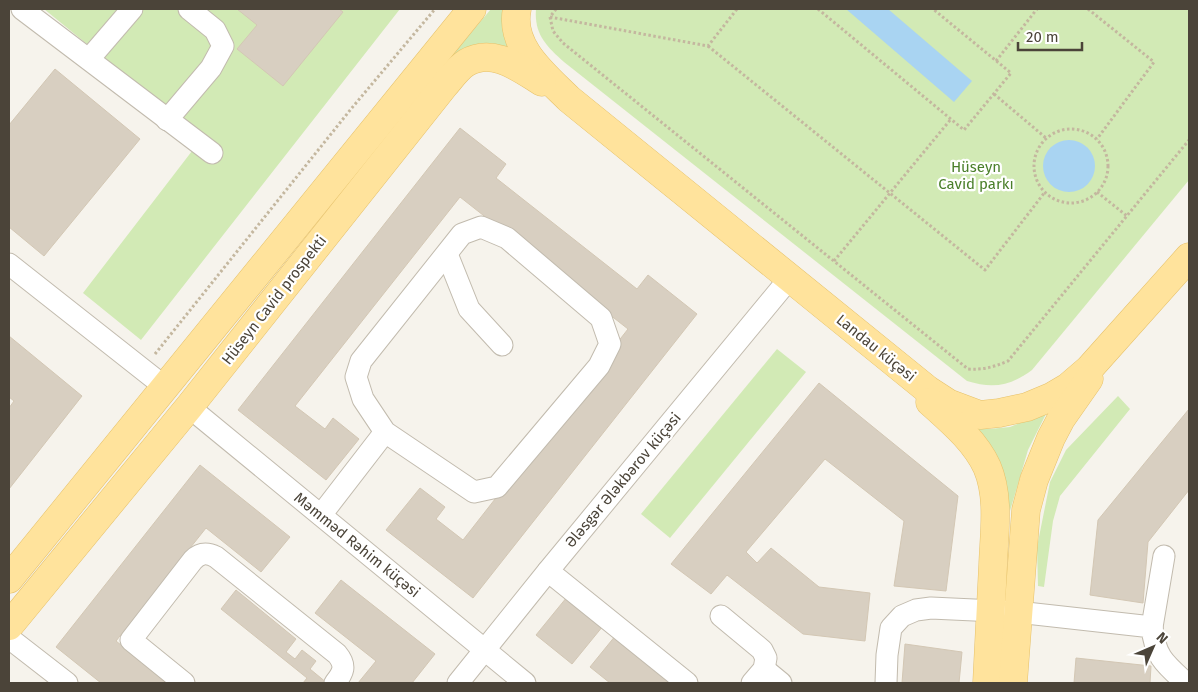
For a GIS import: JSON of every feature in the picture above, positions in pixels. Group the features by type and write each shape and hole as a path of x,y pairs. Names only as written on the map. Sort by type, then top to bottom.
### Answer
{"main road":[{"path":"517,9 518,33 524,50 569,99"},
{"name":"Hüseyn Cavid prospekti","path":"13,565 165,387 466,11"},
{"name":"Hüseyn Cavid prospekti","path":"9,626 188,408 444,86 465,64 480,57 497,58 511,63 569,99"},
{"name":"Landau küçəsi","path":"569,99 928,390 948,403 980,414 998,413 1027,406 1068,387 1089,369 1116,341 1189,257"},
{"path":"864,338 955,425 979,453 987,468 994,497 995,523 986,683"},
{"path":"1013,683 1023,534 1026,510 1034,480 1048,444 1061,418 1116,341"}],"street":[{"path":"22,9 212,153"},
{"path":"89,59 132,9"},
{"path":"167,120 211,68 223,46 215,30 189,9"},
{"path":"481,227 507,238 601,318 610,344 599,366 497,487 474,492 385,432 363,399 356,377 361,361 462,234 481,227"},
{"path":"447,254 469,309 502,345"},
{"path":"9,264 165,387"},
{"name":"Ələsgər Ələkbərov küçəsi","path":"458,683 790,278"},
{"name":"Məmməd Rəhim küçəsi","path":"188,408 525,683"},
{"path":"321,515 385,432"},
{"path":"184,683 131,640 193,560 203,554 210,554 216,557 337,654 344,664 344,670 335,683"},
{"path":"1164,556 1152,627 1154,641 1160,659 1186,683"},
{"path":"548,571 686,683"},
{"path":"886,683 891,628 902,616 916,610 931,608 990,610 1152,627"},
{"path":"721,616 762,650 766,658 758,676 781,683"},
{"path":"9,638 67,683"}],"path":[{"path":"143,370 351,109 435,9"},
{"path":"550,16 556,9"},
{"path":"708,46 737,9"},
{"path":"818,9 964,130 1011,74 933,9"},
{"path":"996,61 1038,9"},
{"path":"1088,9 1154,62 1097,139"},
{"path":"550,16 708,46 984,270 1045,192"},
{"path":"550,16 553,31 563,43 968,369 980,370 1008,361 1189,140"},
{"path":"994,94 1046,138"},
{"path":"834,262 951,119"},
{"path":"1065,129 1077,129 1088,132 1097,139 1104,149 1108,160 1108,172 1104,183 1097,192 1088,199 1077,203 1065,203 1054,199 1045,192 1038,183 1034,172 1034,160 1038,149 1046,138 1054,132 1065,129"},
{"path":"1097,192 1126,216"}],"green space":[{"path":"44,9 400,9 141,340 83,293 202,138"},
{"path":"491,9 505,9 513,50 486,43 474,45 450,58"},
{"name":"Hüseyn Cavid parkı","path":"536,9 1189,9 1189,180 1032,370 1009,383 985,385 967,381 564,62 542,39 537,26"},
{"path":"777,349 806,372 670,538 641,514"},
{"path":"1118,396 1130,409 1060,496 1053,521 1044,587 1038,586 1037,547 1050,482 1066,450"},
{"path":"1047,412 1028,450 1010,511 1005,484 971,428 1010,427"}],"water":[{"path":"846,9 888,9 972,81 954,102"},
{"path":"1069,140 1079,142 1087,148 1093,156 1095,166 1093,176 1087,184 1079,190 1069,192 1059,190 1051,184 1045,176 1043,166 1045,156 1051,148 1059,142"}],"building":[{"path":"237,9 339,9 343,12 283,86 237,49 257,25"},
{"path":"55,69 140,139 44,256 9,227 9,125"},
{"path":"460,128 506,164 496,178 637,289 648,275 697,314 473,598 386,530 420,488 445,507 436,519 463,540 628,329 460,197 295,406 325,429 333,418 359,439 326,480 238,410"},
{"path":"9,336 82,396 9,489 9,408 14,401 9,397"},
{"path":"819,383 958,496 946,591 894,586 904,521 825,459 746,552 757,563 771,548 819,587 870,593 865,641 803,634 727,575 711,594 671,564"},
{"path":"1189,409 1189,490 1148,542 1143,603 1090,595 1098,520"},
{"path":"200,465 290,537 261,572 206,528 116,641 167,682 101,683 56,647"},
{"path":"341,580 435,654 412,683 358,683 376,661 315,613"},
{"path":"236,590 296,639 286,652 295,659 302,650 316,661 310,669 327,683 303,683 307,678 221,609"},
{"path":"567,597 603,626 572,664 536,635"},
{"path":"616,635 676,683 610,683 590,667"},
{"path":"905,644 962,652 959,683 902,683"},
{"path":"1076,658 1151,666 1150,683 1074,683"}]}
